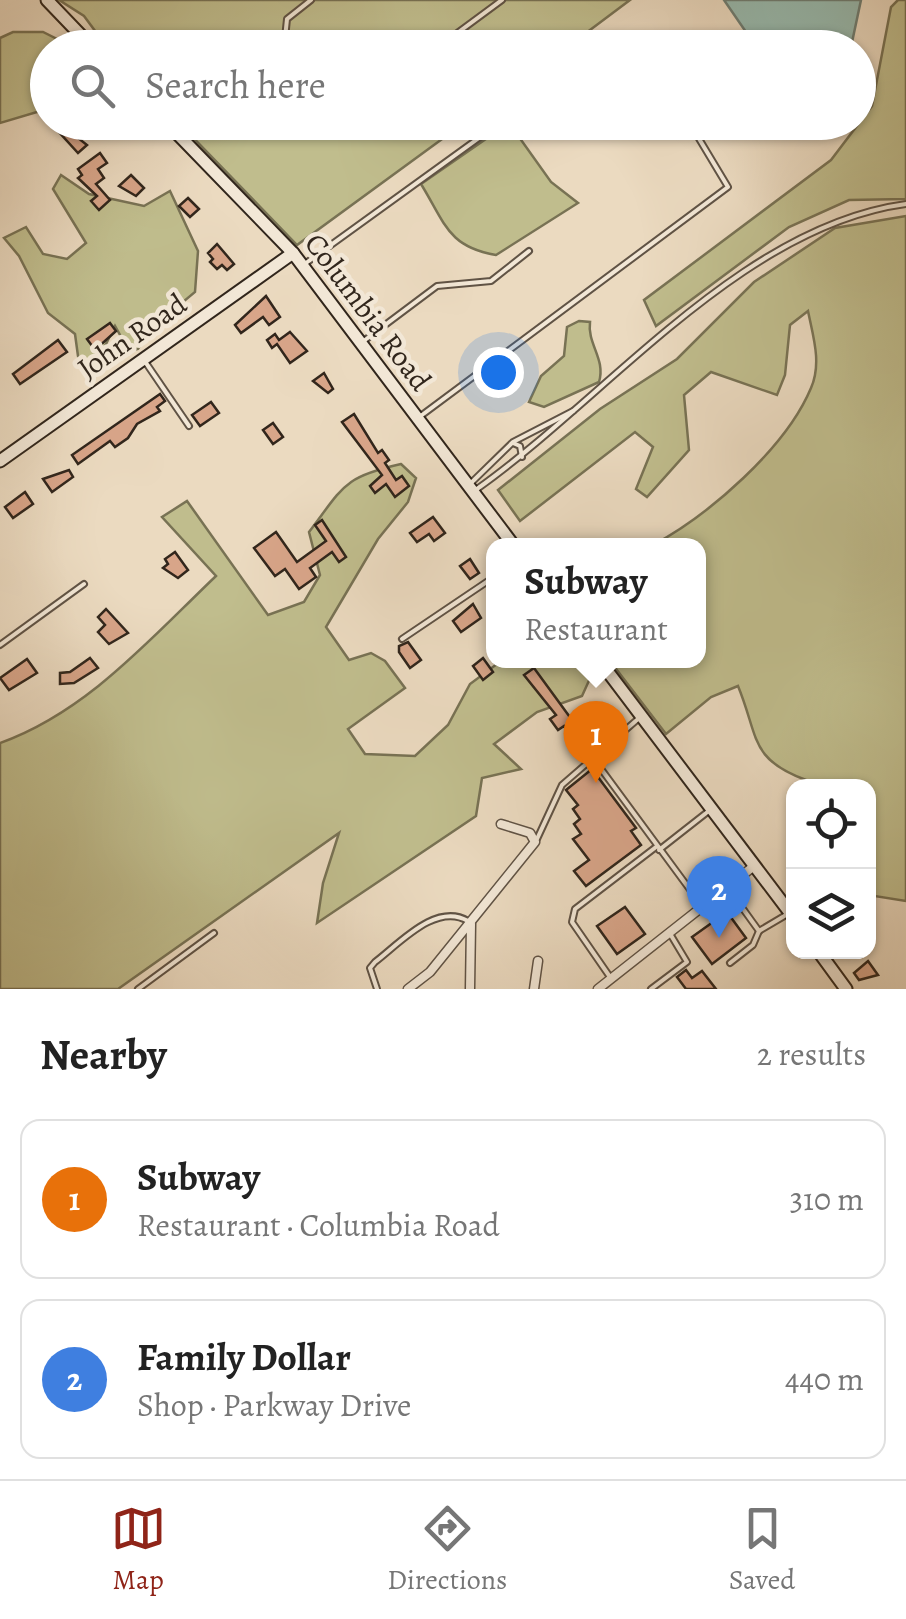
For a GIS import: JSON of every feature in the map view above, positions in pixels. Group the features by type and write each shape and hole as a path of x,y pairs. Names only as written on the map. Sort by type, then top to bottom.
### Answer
{"main road":[{"path":"47,0 76,30"},
{"name":"Columbia Road","path":"184,140 293,252 508,538"},
{"name":"John Road","path":"0,461 293,252"},
{"path":"606,668 786,907"},
{"path":"824,959 846,989"}],"street":[{"path":"409,989 430,972 535,842 530,833 501,824"},
{"path":"598,989 754,866"},
{"path":"470,989 471,924"},
{"path":"534,989 538,961"}],"lane":[{"path":"286,30 287,19 312,0"},
{"path":"461,30 502,0"},
{"path":"303,265 476,140"},
{"path":"418,418 728,188 700,140"},
{"path":"471,489 522,458 732,280 797,238 885,207 906,204"},
{"path":"361,342 438,286 491,281 529,251"},
{"path":"144,359 189,426"},
{"path":"471,489 513,442 564,412 578,410"},
{"path":"513,442 520,446 522,458"},
{"path":"402,640 486,582"},
{"path":"0,644 84,584"},
{"path":"535,842 562,785 641,716"},
{"path":"593,758 702,906"},
{"path":"610,977 572,922 575,909 710,809"},
{"path":"728,887 759,931"},
{"path":"377,989 370,968 431,919 457,915 471,924"},
{"path":"730,964 753,945 759,931 786,918"},
{"path":"650,989 687,962 669,932"},
{"path":"138,989 214,933"}],"shaded area":[{"path":"59,0 630,0 590,30 94,30 84,16"},
{"path":"898,0 906,0 906,199 849,200 789,227 656,326 644,300 831,160 846,140 876,140 876,85 891,7"},
{"path":"13,32 30,32 30,114 0,123 0,38"},
{"path":"195,140 441,140 297,245"},
{"path":"484,140 521,140 551,182 578,203 496,255 458,239 421,184"},
{"path":"61,175 89,194 144,206 170,191 198,251 195,292 153,327 138,349 129,351 115,326 100,356 102,367 91,374 78,356 75,334 48,313 19,256 4,238 26,227 43,254 67,259 86,243 53,189"},
{"path":"906,216 906,901 876,896 876,779 804,779 774,764 758,744 738,686 711,697 666,734 615,668 706,668 706,538 665,538 744,478 799,411 816,369 808,311 790,325 785,375 777,395 711,372 684,395 689,450 647,497 636,489 653,447 635,432 520,521 498,490 600,409 677,359 754,282 835,228"},
{"path":"579,321 590,322 600,366 599,382 544,407 529,402 541,376 564,356 567,327"},
{"path":"401,464 416,478 408,502 378,539 326,627 349,660 371,653 385,661 405,688 348,729 365,754 415,756 448,725 470,684 492,668 588,668 592,674 582,696 537,712 494,744 521,769 482,778 476,816 317,923 323,883 339,833 118,989 0,989 0,743 32,730 89,693 216,576 162,517 187,501 268,615 304,602 320,575 309,532 346,486 367,474"}],"water":[{"path":"724,0 861,0 855,30 745,30"}],"building":[{"path":"66,140 81,140 87,145 78,153"},
{"path":"100,153 107,163 98,169 104,178 96,184 110,200 99,210 91,201 97,196 78,178 82,175 78,169"},
{"path":"131,175 144,188 136,196 119,186"},
{"path":"188,198 199,209 190,217 179,206"},
{"path":"217,244 234,264 227,270 222,265 217,269 210,262 213,259 208,253"},
{"path":"266,296 280,317 269,325 263,317 241,333 235,325"},
{"path":"110,323 116,331 95,350 87,339"},
{"path":"290,332 307,351 290,363 277,344 272,348 267,340 275,334 279,340"},
{"path":"58,340 67,352 20,384 13,374"},
{"path":"324,373 333,389 328,393 313,381"},
{"path":"160,394 165,401 157,407 160,411 137,424 128,438 115,447 110,441 78,464 72,455"},
{"path":"211,402 219,413 200,426 192,415"},
{"path":"354,414 378,453 382,450 389,460 385,463 396,480 402,476 409,486 395,497 386,484 375,493 370,486 382,475 342,422"},
{"path":"273,423 283,437 273,444 263,430"},
{"path":"69,470 73,477 52,492 43,479"},
{"path":"25,492 33,504 13,518 5,507"},
{"path":"433,517 445,533 434,541 429,534 417,542 410,533"},
{"path":"322,520 346,557 339,562 332,552 310,568 316,577 299,589 285,569 275,576 254,548 276,532 297,562 326,541 315,525"},
{"path":"175,552 188,570 178,578 163,568 168,564 165,559"},
{"path":"470,559 479,573 470,579 460,566"},
{"path":"473,604 481,618 461,632 453,621"},
{"path":"106,609 128,633 109,644 98,632 105,625 98,617"},
{"path":"408,642 421,660 410,668 399,652 399,646"},
{"path":"90,658 98,668 74,683 60,684 60,673 70,672"},
{"path":"483,658 486,668 493,672 483,680 473,666"},
{"path":"27,659 37,673 9,690 0,678"},
{"path":"534,668 580,731 571,737 564,726 558,730 550,719 556,715 524,675"},
{"path":"592,769 636,828 631,831 641,845 586,886 574,871 589,860 573,839 581,834 574,824 580,819 573,809 578,805 566,790"},
{"path":"625,907 645,934 617,954 597,926"},
{"path":"727,912 746,938 712,964 692,937"},
{"path":"868,961 878,975 859,980 854,973"},
{"path":"686,970 692,978 702,971 716,989 686,989 677,977"}],"place":[{"name":"Subway","path":"596,783"},
{"name":"Family Dollar","path":"719,938"}]}
